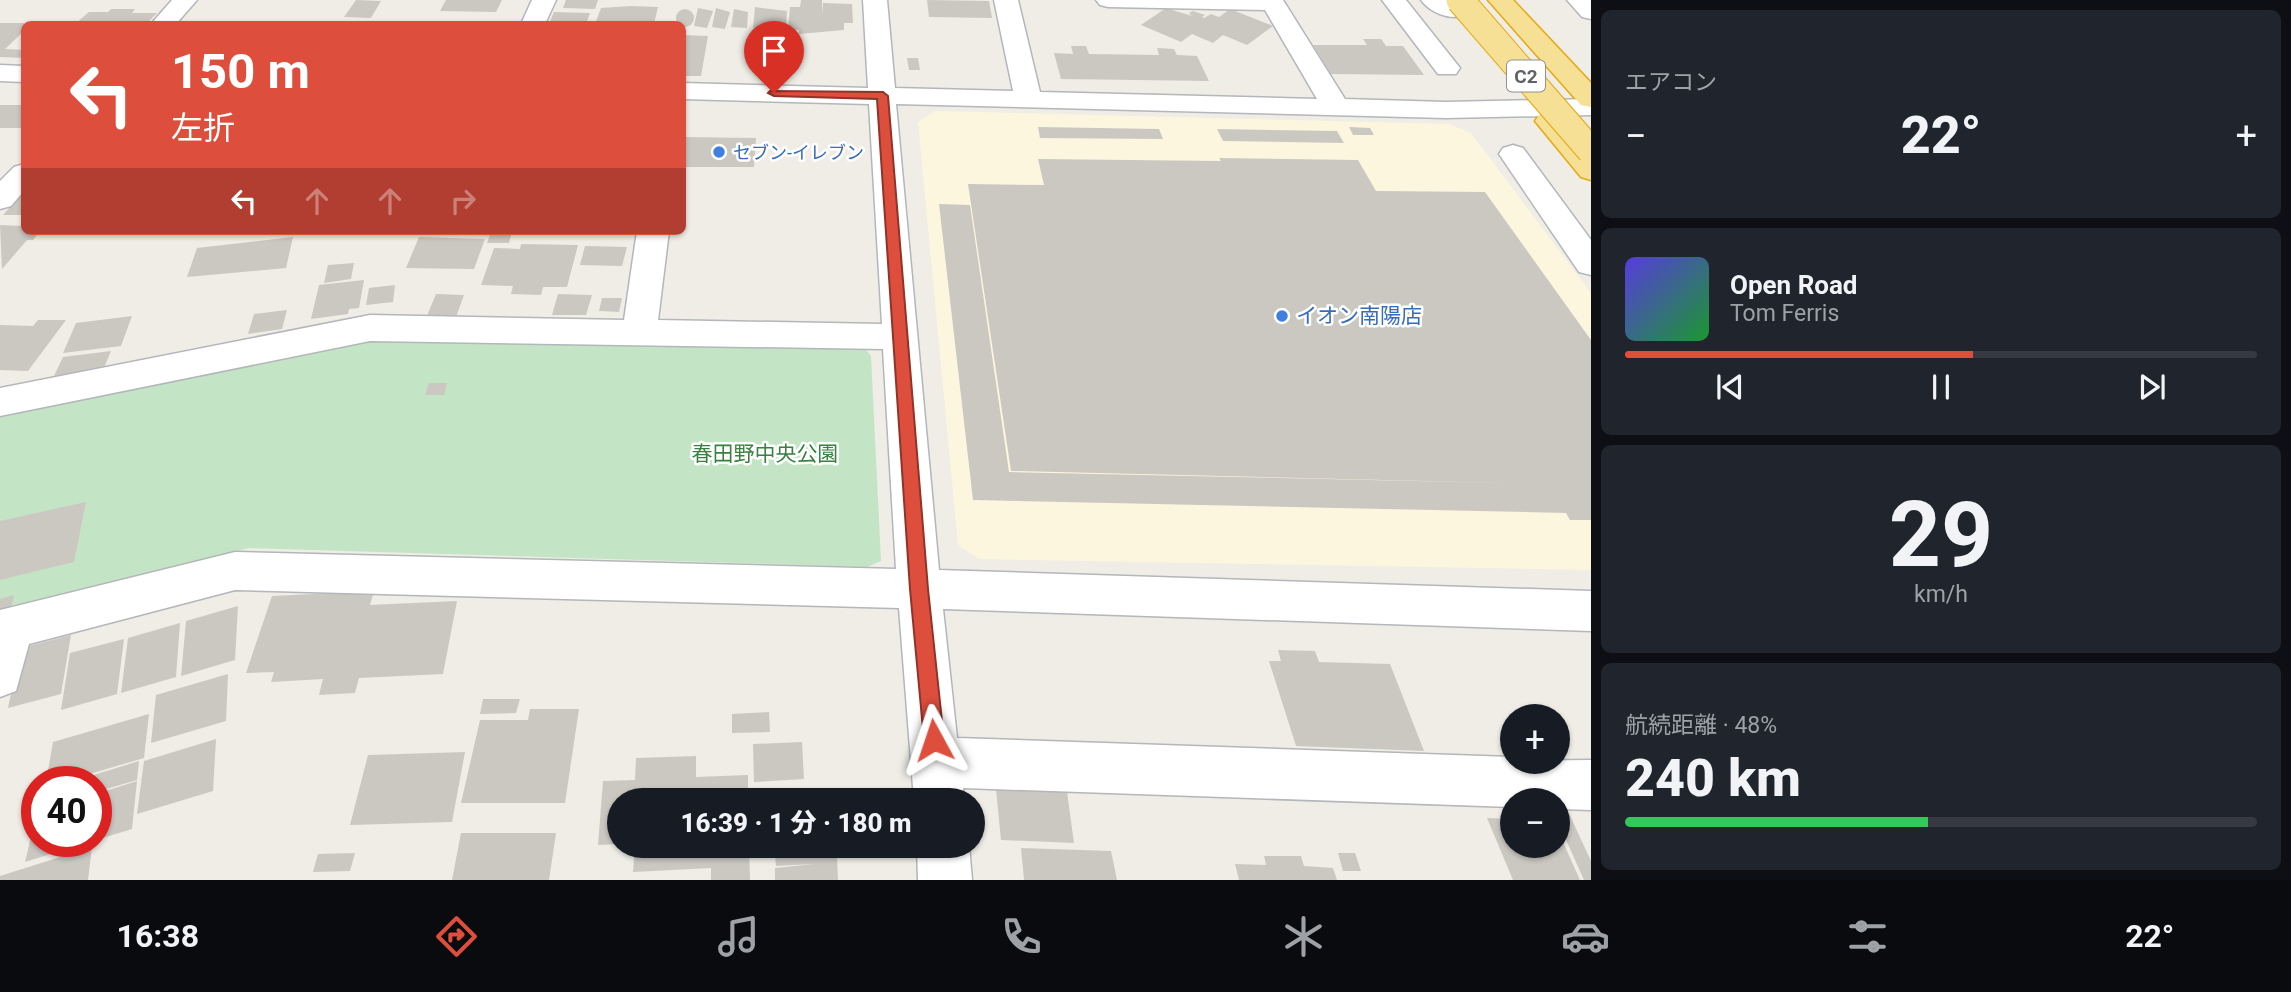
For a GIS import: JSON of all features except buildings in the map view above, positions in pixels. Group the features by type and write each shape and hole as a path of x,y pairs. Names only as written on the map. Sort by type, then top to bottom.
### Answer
{"highway":[{"name":"C2","path":"1500,0 1591,99"},
{"path":"1522,0 1591,72"},
{"name":"C2","path":"1448,3 1591,151"},
{"path":"1448,3 1591,171"}],"street":[{"path":"166,21 185,0"},
{"path":"534,21 544,0"},
{"path":"876,0 919,589 938,781 1591,785"},
{"path":"1006,0 1028,100"},
{"path":"1108,0 1272,1 1336,107"},
{"path":"1394,0 1447,68"},
{"path":"1578,0 1591,12"},
{"path":"0,73 21,74"},
{"path":"686,91 1336,107 1591,107"},
{"path":"1513,154 1591,264"},
{"path":"0,158 21,159"},
{"path":"0,199 21,176"},
{"path":"639,333 652,235"},
{"path":"0,402 370,328 900,337"},
{"path":"0,675 5,630 235,571 919,589 1591,611"},
{"path":"944,858 946,880"}],"shaded area":[{"path":"935,111 1449,124 1471,133 1591,293 1591,570 979,559 958,545 918,122"}],"green space":[{"name":"春田野中央公園","path":"379,337 863,346 871,356 881,561 867,567 249,548 0,611 0,416"}],"place":[{"name":"セブン-イレブン","path":"719,152"},
{"name":"イオン南陽店","path":"1282,316"}],"route":[{"path":"774,93 883,96 919,589 934,740"}]}
